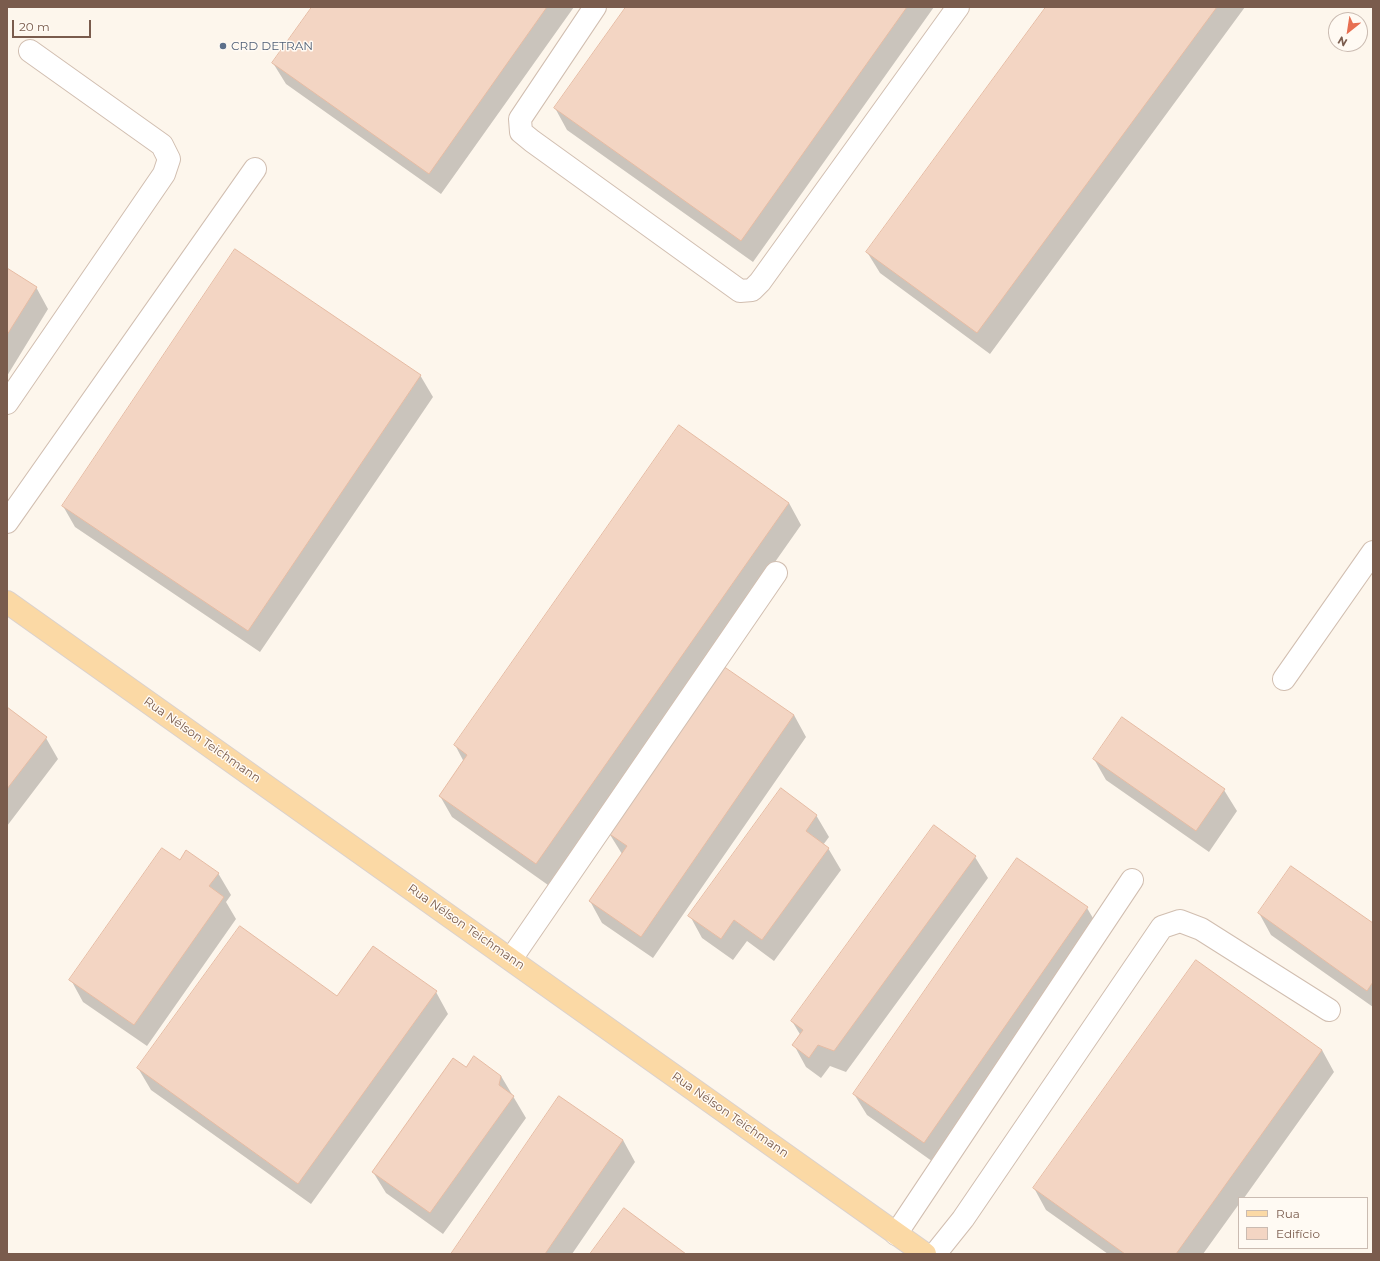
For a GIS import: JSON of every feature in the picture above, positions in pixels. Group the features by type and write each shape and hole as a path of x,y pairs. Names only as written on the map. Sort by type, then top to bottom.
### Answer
{"main road":[{"name":"Rua Nélson Teichmann","path":"7,602 925,1254"}],"lane":[{"path":"595,7 520,119 521,132 532,142 740,291 752,290 760,282 958,7"},
{"path":"7,403 164,174 169,159 162,145 30,51"},
{"path":"7,522 255,169"},
{"path":"1284,679 1373,552"},
{"path":"511,959 776,573"},
{"path":"896,1234 1132,880"},
{"path":"935,1254 963,1219 1162,927 1180,921 1200,929 1329,1010"}],"building":[{"path":"312,7 547,7 429,174 272,63"},
{"path":"626,7 907,7 741,241 554,108"},
{"path":"1046,7 1217,7 977,333 866,252"},
{"path":"235,249 421,375 248,631 62,506"},
{"path":"7,268 37,287 7,335"},
{"path":"679,425 789,503 536,864 439,796 467,755 454,745"},
{"path":"723,666 794,715 641,937 589,901 627,846 608,833"},
{"path":"7,707 47,737 7,789"},
{"path":"1122,717 1225,789 1196,831 1093,759"},
{"path":"781,788 817,815 806,831 829,848 762,940 734,920 721,939 688,916"},
{"path":"934,825 976,856 834,1051 818,1045 809,1058 792,1045 803,1030 791,1021"},
{"path":"162,848 180,860 186,850 219,873 209,886 224,897 134,1025 69,980"},
{"path":"1017,858 1088,907 924,1143 853,1094"},
{"path":"1291,866 1373,923 1373,982 1367,991 1258,913"},
{"path":"240,926 337,996 373,946 437,991 298,1184 137,1068"},
{"path":"1196,960 1322,1050 1176,1254 1125,1254 1033,1188"},
{"path":"474,1056 501,1076 499,1085 514,1096 430,1213 372,1172 453,1058 466,1067"},
{"path":"559,1096 623,1140 545,1254 451,1254"},
{"path":"624,1208 686,1254 590,1254"}],"place":[{"name":"CRD DETRAN","path":"223,46"}]}
